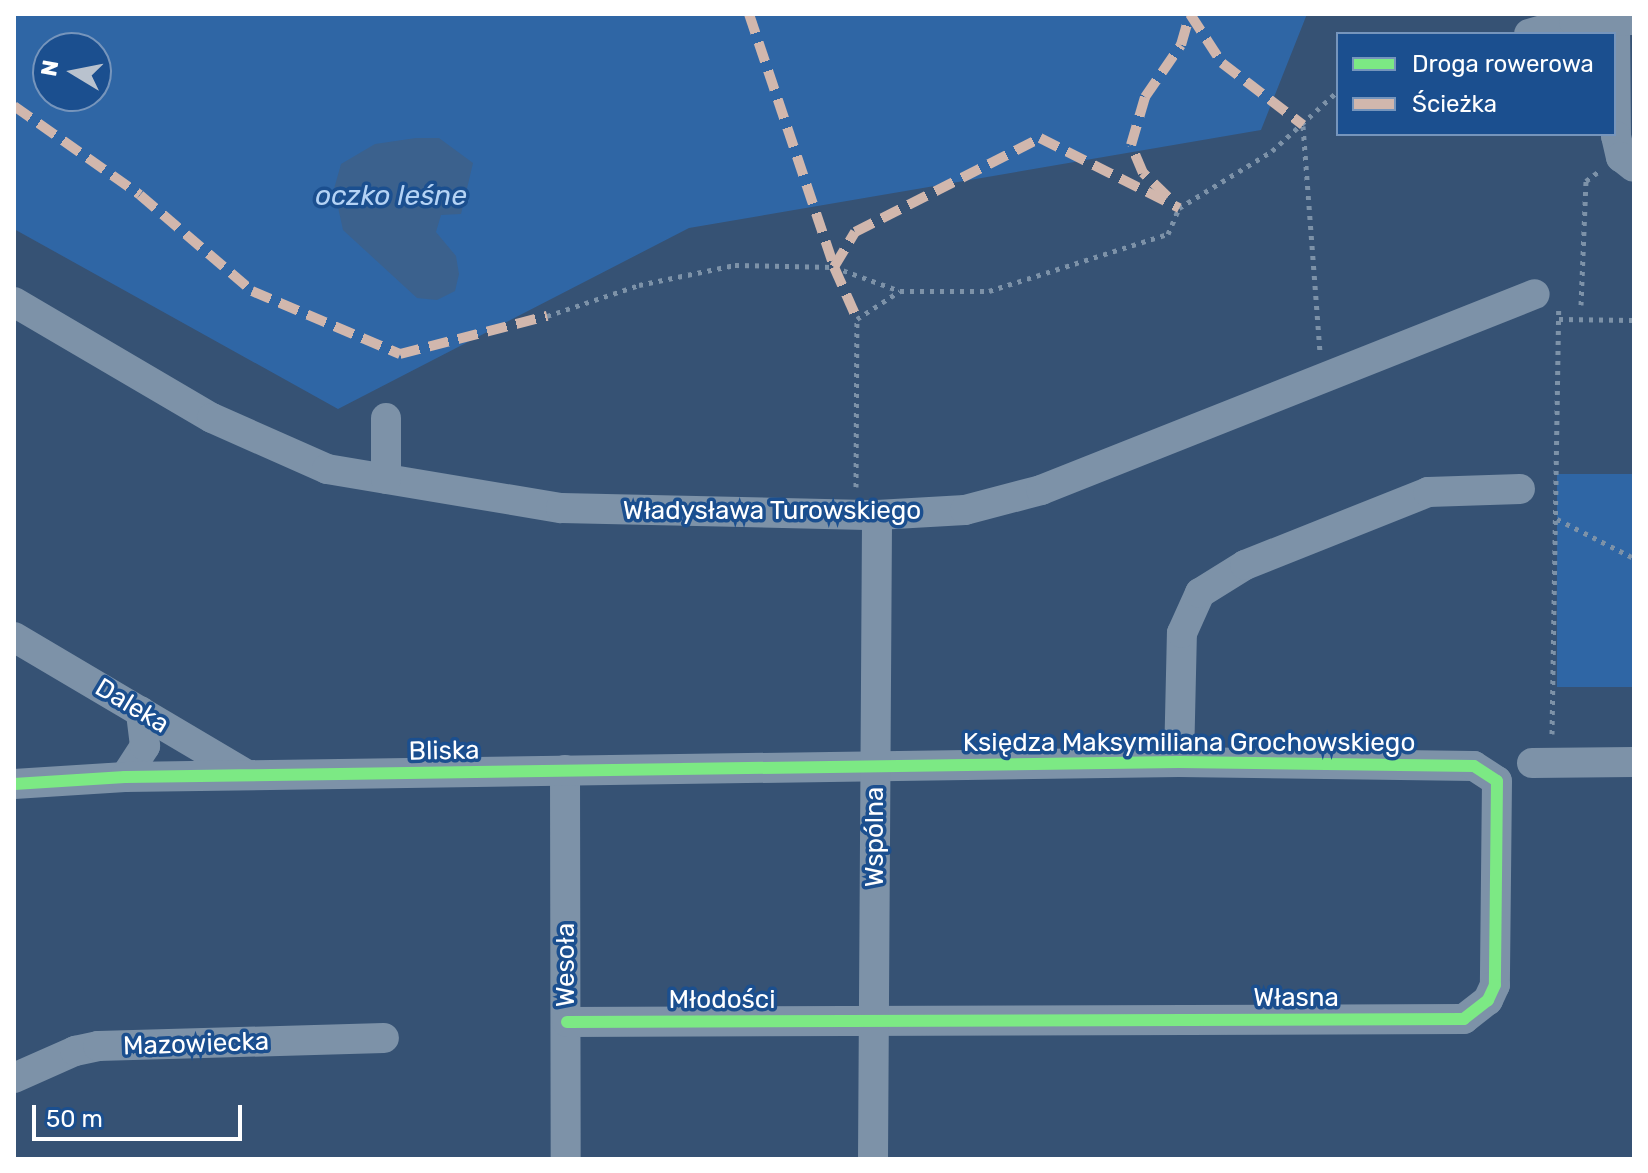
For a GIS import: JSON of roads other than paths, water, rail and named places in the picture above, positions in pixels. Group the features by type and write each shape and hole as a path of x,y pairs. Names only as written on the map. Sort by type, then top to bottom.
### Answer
{"street":[{"path":"1536,32 1574,21 1624,20 1616,136 1627,162"},
{"name":"Władysława Turowskiego","path":"14,302 275,450 327,469 561,508 866,515 965,510 1041,490 1321,378 1547,300"},
{"path":"386,418 386,479"},
{"name":"Księdza Maksymiliana Grochowskiego","path":"1179,762 1182,633 1200,593 1245,565 1428,492 1520,489"},
{"name":"Wspólna","path":"866,515 875,765 873,1159"},
{"name":"Daleka","path":"14,637 249,776"},
{"path":"125,777 145,746 141,711"},
{"name":"Księdza Maksymiliana Grochowskiego","path":"875,765 1179,762 1474,766 1497,781"},
{"path":"1532,763 1634,762"},
{"name":"Bliska","path":"14,784 125,777 875,765"},
{"name":"Wesoła","path":"565,770 566,1159"},
{"name":"Własna","path":"876,1023 1464,1019 1488,1000 1495,985 1497,781"},
{"name":"Młodości","path":"567,1022 876,1023"},
{"name":"Mazowiecka","path":"14,1078 75,1051 98,1046 384,1038"}],"water":[{"name":"oczko leśne","path":"439,138 473,163 461,214 441,215 436,232 456,256 459,274 455,291 437,300 417,298 343,230 334,189 341,164 375,144"}]}
